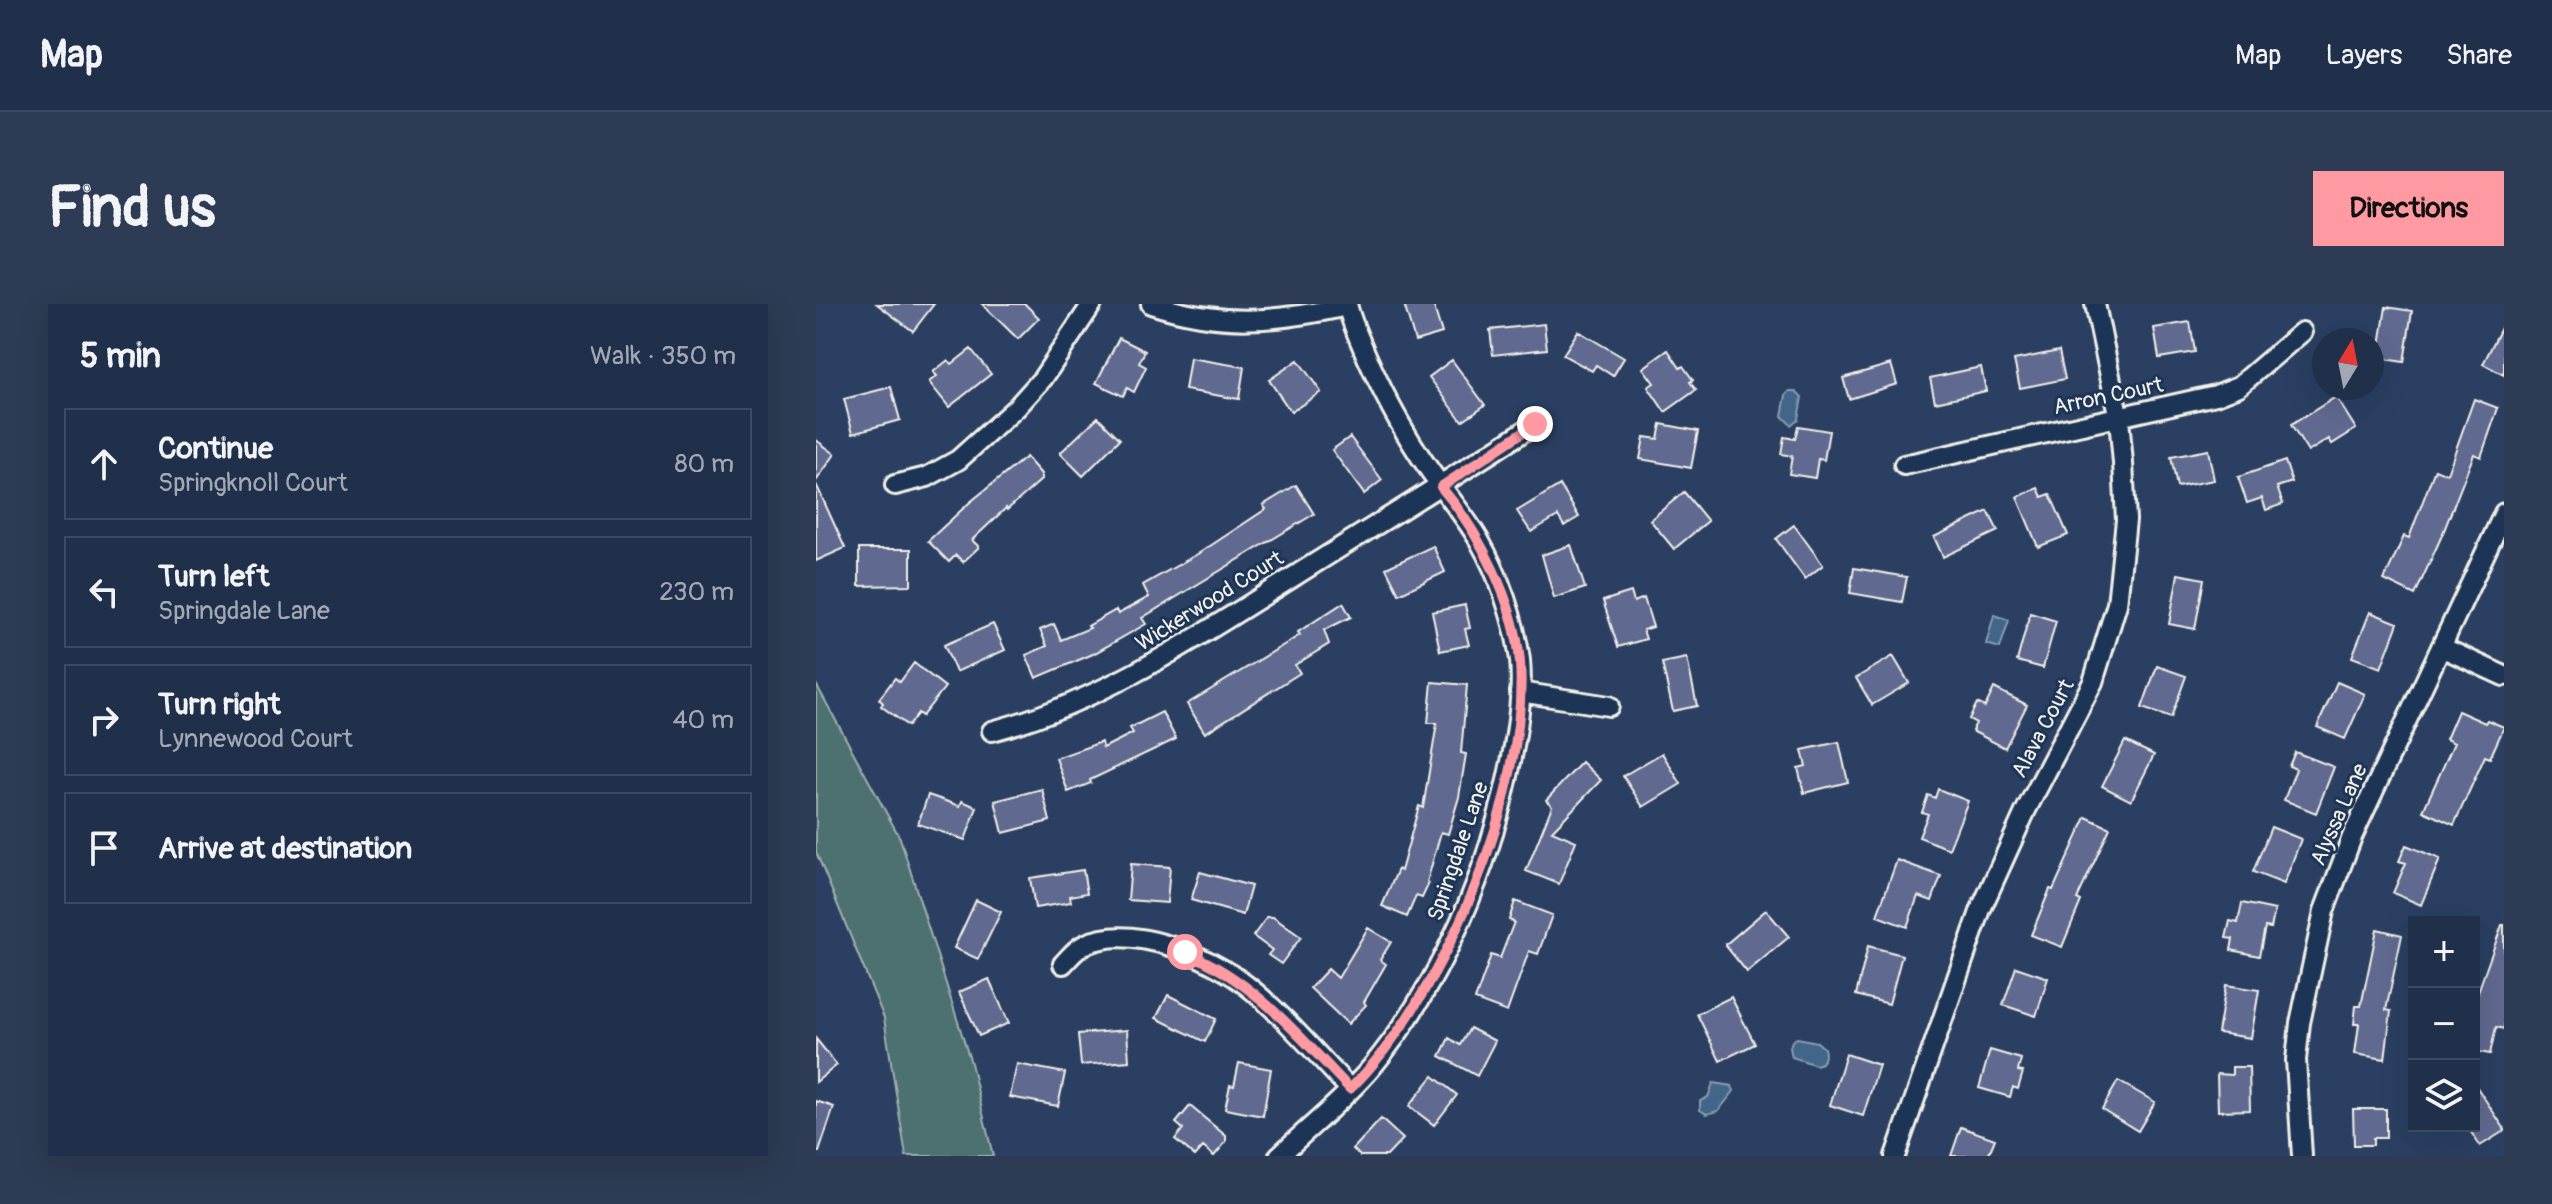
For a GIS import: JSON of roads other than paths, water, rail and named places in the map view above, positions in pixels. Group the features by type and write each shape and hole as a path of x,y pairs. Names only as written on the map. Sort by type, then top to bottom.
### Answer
{"street":[{"path":"895,485 927,477 958,460 1017,407 1043,378 1092,304"},
{"path":"1151,304 1238,322 1347,305"},
{"name":"Alava Court","path":"1895,1156 1985,898 2029,804 2093,682 2117,604 2126,520 2119,419 2095,304"},
{"name":"Springdale Lane","path":"1279,1156 1369,1070 1410,1016 1443,960 1479,874 1502,808 1517,727 1520,692 1520,660 1515,637 1491,565 1470,526 1393,412 1377,381 1347,305"},
{"name":"Arron Court","path":"1904,465 2216,395 2239,386 2302,332"},
{"name":"Wickerwood Court","path":"992,731 1058,711 1125,681 1441,487 1535,424"},
{"name":"Alyssa Lane","path":"2302,1156 2296,1060 2300,1023 2324,911 2339,866 2504,513"},
{"path":"2441,647 2504,676"},
{"path":"1520,692 1609,706"},
{"path":"1063,964 1083,945 1113,938 1148,941 1203,959 1248,987 1350,1089"}],"water":[{"path":"1796,391 1802,397 1798,419 1791,425 1782,416 1786,395"},
{"path":"1994,615 2009,620 2000,648 1986,644"},
{"path":"1797,1038 1817,1042 1824,1048 1823,1061 1816,1065 1792,1057 1790,1047"},
{"path":"1713,1083 1732,1086 1734,1091 1718,1111 1707,1114 1700,1110 1700,1101 1708,1097"}]}
